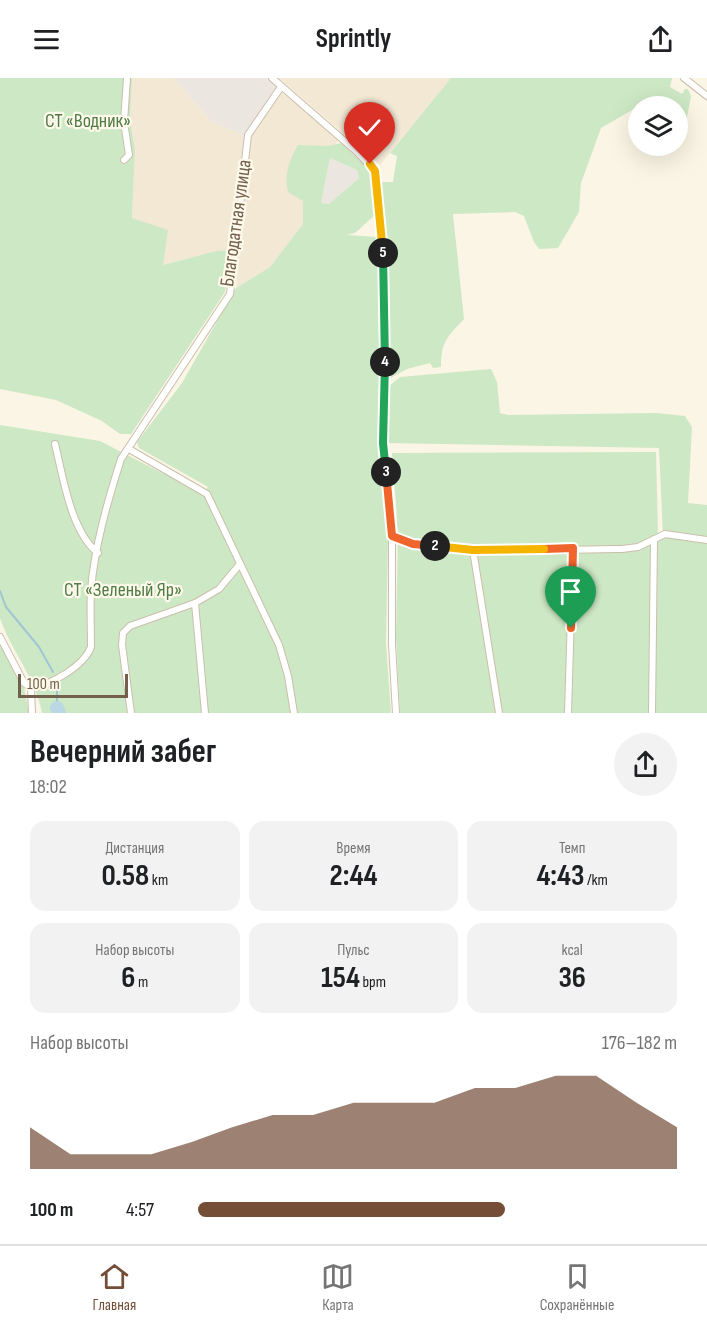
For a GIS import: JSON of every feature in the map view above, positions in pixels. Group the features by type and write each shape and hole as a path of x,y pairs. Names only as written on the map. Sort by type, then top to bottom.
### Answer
{"street":[{"path":"124,160 129,155 124,122 128,78"},
{"path":"272,78 356,151 375,171 382,227 386,329 383,443 392,536 392,644 396,713"},
{"path":"684,78 707,96"},
{"name":"Благодатная улица","path":"31,688 79,666 91,647 91,589 112,486 121,459 230,294 248,135 281,87"},
{"path":"55,444 67,496 88,546 98,553"},
{"path":"129,449 207,494 262,605 279,645 288,676 294,713"},
{"path":"392,536 413,544 473,550 622,549 638,547 672,534 707,540"},
{"path":"652,713 654,539"},
{"path":"568,713 573,548"},
{"path":"473,550 499,713"},
{"path":"131,713 122,645 123,633 130,626 195,603 219,589 240,564"},
{"path":"195,603 206,713"},
{"path":"0,637 24,683 31,688 32,713"}],"shaded area":[{"path":"132,78 174,78 211,121 244,136 230,250 216,251 163,265 132,218 135,149 130,120"},
{"path":"174,78 266,78 277,87 244,136 211,121"},
{"path":"279,78 451,78 380,165"},
{"path":"282,93 339,138 303,224 270,267 236,288 250,135 267,108"},
{"path":"330,158 357,170 359,178 329,204 321,203"}],"green space":[{"name":"СТ «Водник»","path":"0,78 132,78 130,120 135,149 132,218 168,230 163,265 216,251 230,250 225,292 131,434 120,434 102,421 56,400 0,389"},
{"path":"451,78 672,78 670,87 682,94 685,89 688,89 691,96 688,112 688,96 628,96 628,112 601,128 581,183 579,212 558,248 539,249 524,216 515,212 453,214 464,319 446,340 442,351 441,367 433,368 430,363 407,369 387,380 379,189 381,182 393,182 397,156 390,153"},
{"name":"СТ «Зеленый Яр»","path":"341,143 371,171 376,214 355,233 347,235 378,237 381,331 378,443 388,539 386,643 391,713 42,713 29,676 0,618 0,425 100,441 203,494 208,487 139,448 137,442 182,383 236,288 270,267 303,224 303,201 288,192 287,185 288,168 298,145 328,146","holes":["330,158 357,170 359,178 329,204 321,203"]},
{"path":"491,369 497,382 500,413 508,415 656,413 685,416 692,427 688,503 707,505 707,536 692,536 693,541 707,542 707,713 400,713 396,635 398,532 392,453 656,452 658,534 663,535 659,448 388,443 388,387 400,377"},
{"path":"0,643 24,687 29,713 0,713"}],"waterway":[{"path":"0,591 6,607 39,647 53,672"},
{"path":"57,680 57,708"},
{"path":"57,708 59,713"}],"route":[{"path":"370,164 375,171 382,227 386,329 383,443 392,536 413,544 473,550 573,548 571,628"}]}
